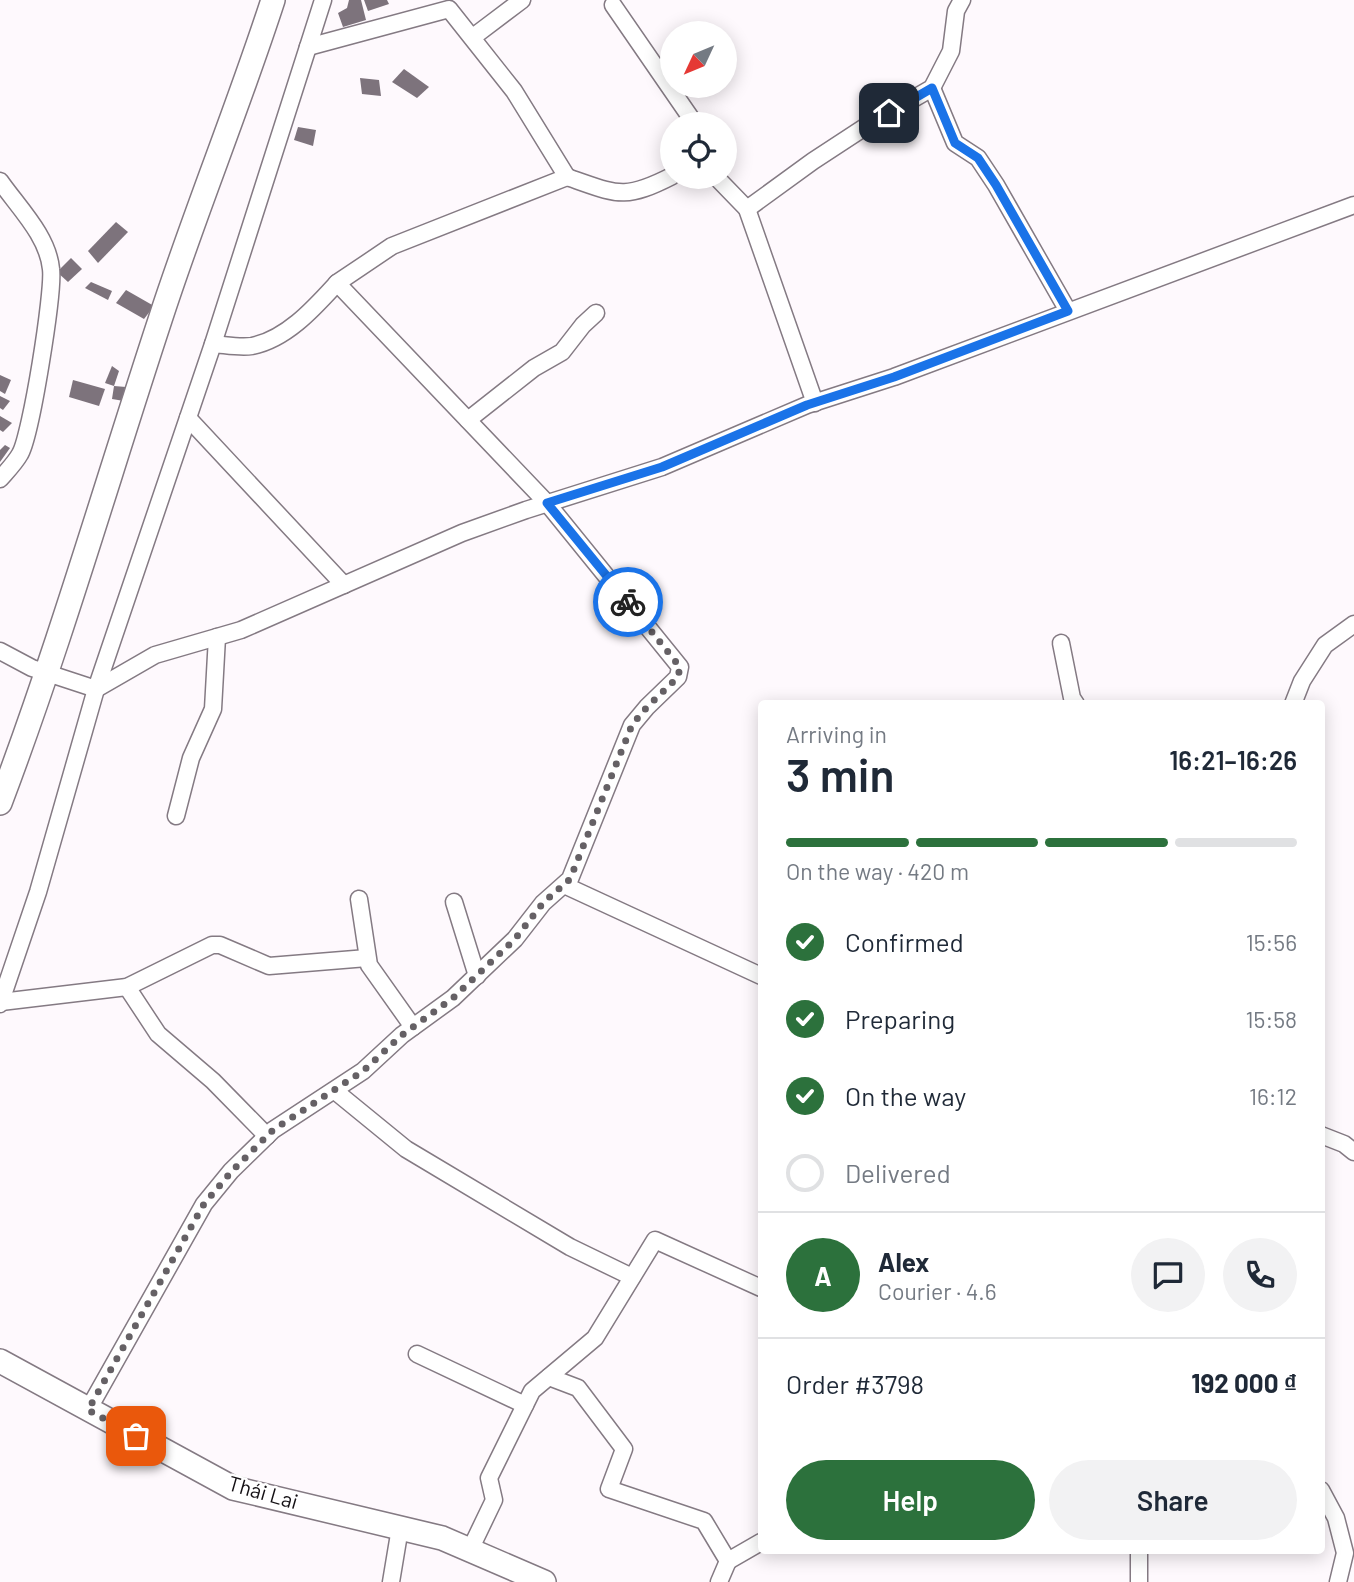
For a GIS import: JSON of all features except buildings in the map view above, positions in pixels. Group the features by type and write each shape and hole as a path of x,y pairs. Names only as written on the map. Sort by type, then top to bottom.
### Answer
{"street":[{"path":"0,803 48,673 202,196 250,72 273,0"},
{"path":"323,0 213,344 96,689 38,892 0,1003 127,987 212,944 269,966 367,958"},
{"path":"473,37 522,0"},
{"path":"747,209 813,160 932,88 951,51 956,11 962,0"},
{"path":"613,5 687,112"},
{"path":"308,47 449,9 514,91 567,177 607,191 626,194 644,190 660,182"},
{"path":"932,88 955,143 978,158 1068,311"},
{"path":"213,344 240,347 254,345 279,335 314,307 337,283 391,246 567,177"},
{"path":"0,181 42,239 51,268 50,295 31,417 21,453 0,480"},
{"path":"728,189 747,209 815,402"},
{"path":"0,652 32,668 96,689 155,655 241,630 462,533 662,467 815,402 894,377 1354,205"},
{"path":"88,1410 204,1204 232,1171 267,1136 363,1071 413,1027 453,998 515,939 543,903 570,879 632,725 678,677 680,667 547,503 337,283"},
{"path":"468,420 534,368 562,352 596,313"},
{"path":"188,418 344,585"},
{"path":"1295,700 1302,681 1325,645 1354,624"},
{"path":"176,816 191,758 213,709 217,637"},
{"path":"1061,643 1073,700"},
{"path":"564,885 758,975"},
{"path":"359,900 367,958 373,972 413,1027"},
{"path":"454,902 477,976"},
{"path":"127,987 158,1034 213,1081 267,1136"},
{"path":"335,1091 406,1149 570,1247 632,1277"},
{"path":"1325,1137 1344,1144 1354,1152"},
{"path":"470,1550 494,1500 489,1478 532,1391 595,1338 655,1240 758,1287"},
{"path":"417,1354 525,1405"},
{"name":"Thái Lai","path":"0,1361 233,1488 442,1538 539,1581"},
{"path":"549,1377 578,1388 624,1450 608,1489 704,1521 728,1561"},
{"path":"1325,1497 1336,1518 1345,1553 1338,1582"},
{"path":"391,1582 400,1528"},
{"path":"719,1582 728,1561 758,1544"},
{"path":"1139,1554 1139,1582"}],"way so far":[{"path":"136,1436 88,1410 204,1204 273,1130 363,1071 402,1035 453,998 515,939 543,903 570,879 632,725 678,677 680,667 674,657 628,602"}],"route":[{"path":"628,602 547,503 662,467 807,405 894,377 1068,311 978,158 955,143 932,88 889,113"}]}
